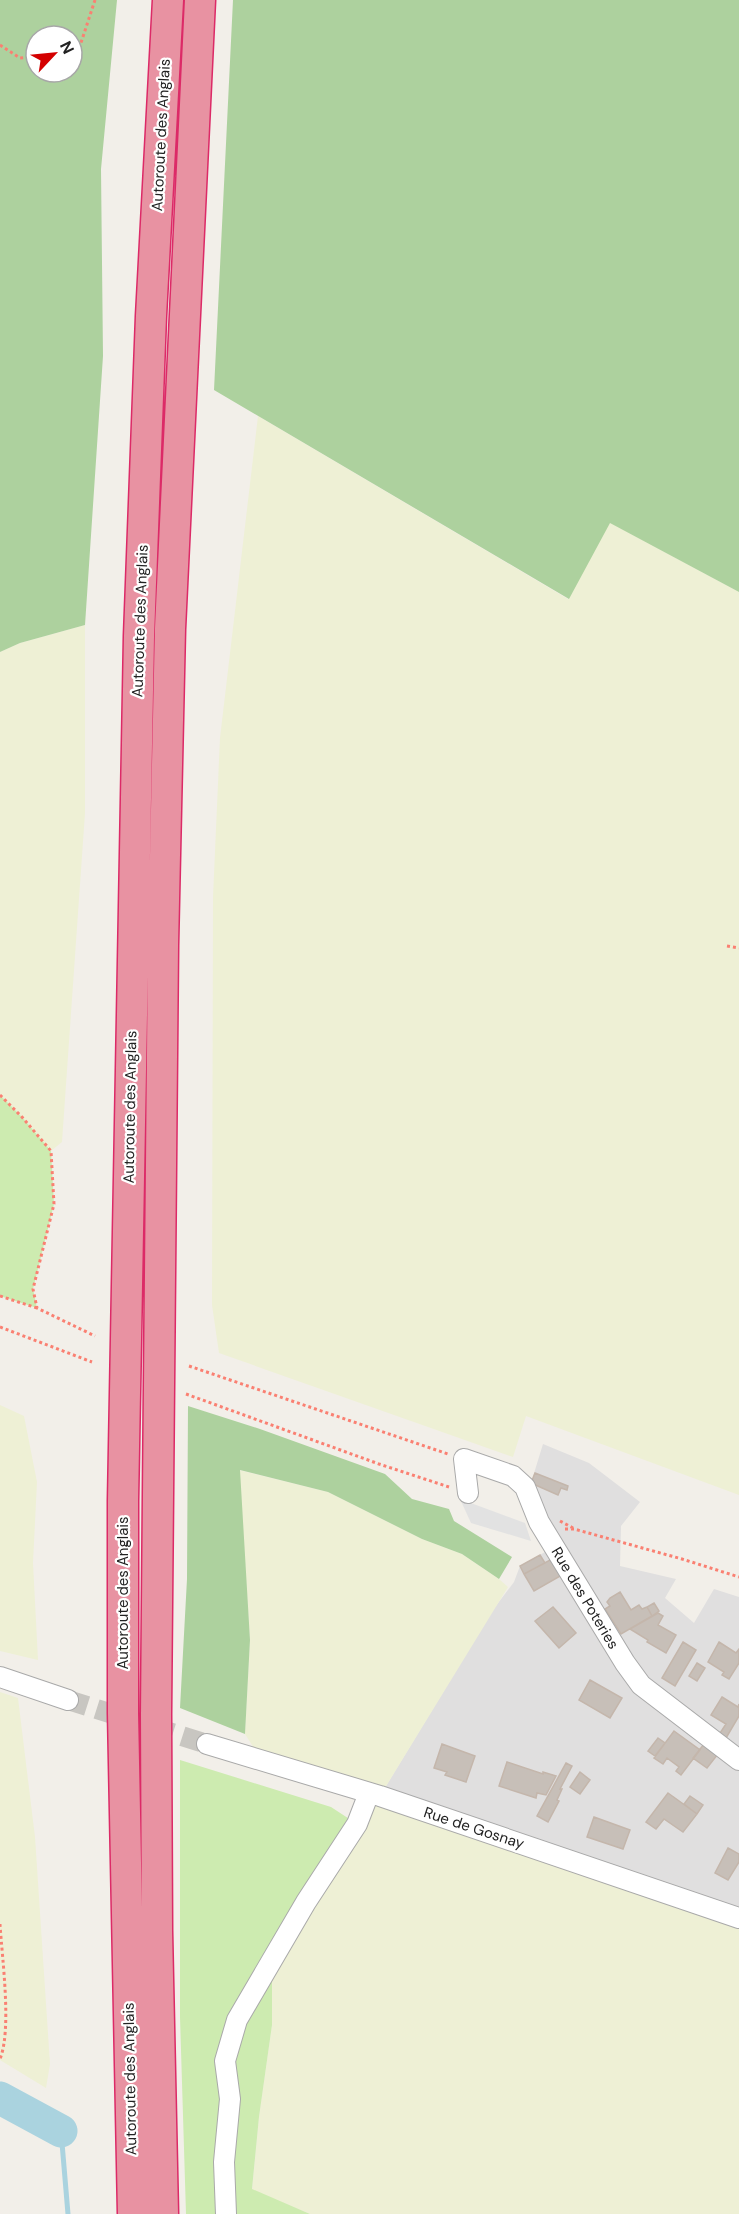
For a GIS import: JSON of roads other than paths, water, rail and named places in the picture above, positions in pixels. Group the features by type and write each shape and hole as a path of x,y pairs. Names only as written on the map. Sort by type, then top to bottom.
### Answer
{"highway":[{"name":"Autoroute des Anglais","path":"133,2214 123,1713 123,1489 139,636 151,315 168,0"},
{"name":"Autoroute des Anglais","path":"163,2214 157,1931 156,1715 163,945 170,629 200,0"}],"street":[{"name":"Rue des Poteries","path":"468,1492 464,1460 513,1476 528,1493 539,1522 625,1663 641,1685 739,1760"},
{"path":"0,1677 68,1700"},
{"name":"Rue de Gosnay","path":"207,1744 369,1793 739,1918"},
{"path":"226,2214 224,2162 230,2099 225,2061 237,2020 306,1902 357,1824 369,1793"}],"waterway":[{"path":"0,2098 61,2131"},
{"path":"61,2131 68,2214"}],"tunnel":[{"path":"68,1700 207,1744"}]}
